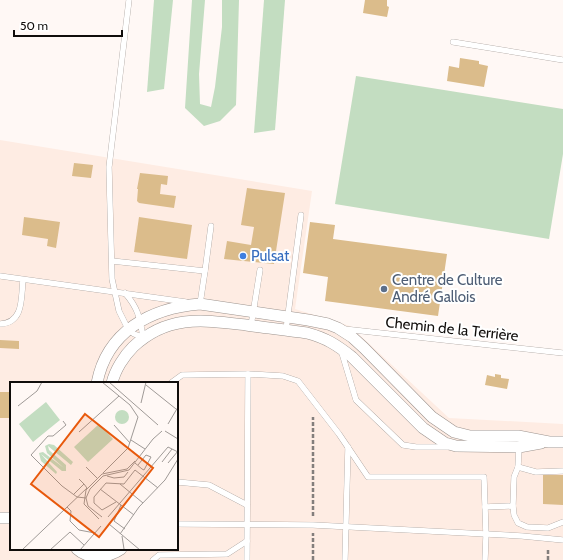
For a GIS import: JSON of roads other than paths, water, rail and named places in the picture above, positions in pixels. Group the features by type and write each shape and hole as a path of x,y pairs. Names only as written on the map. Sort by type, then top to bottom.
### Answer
{"street":[{"path":"97,382 99,373 109,352 117,341 128,329 154,314 184,305 200,304 253,311 328,324 338,328 352,337 364,348 432,417 454,432 470,436 518,436 549,442"},
{"path":"112,382 113,376 127,353 143,337 173,324 205,320 286,330 307,333 324,338 340,348 352,357 423,428 445,444 456,446 519,447 549,442 563,442"},
{"path":"79,550 90,556 102,559 120,550"}],"lane":[{"path":"125,293 136,307 143,337 134,334 128,329 119,311 112,279 109,167 129,0"},
{"path":"453,42 563,60"},
{"path":"286,330 301,215"},
{"path":"0,276 200,304 211,226"},
{"path":"112,261 205,271"},
{"path":"251,326 260,270"},
{"path":"0,324 12,321 19,314 23,280"},
{"name":"Chemin de la Terrière","path":"338,328 563,353"},
{"path":"340,348 356,400 403,445 416,448 456,446"},
{"path":"172,382 182,375 248,374 284,376 298,381 348,446 368,478 484,477 486,535 485,560"},
{"path":"247,560 248,374"},
{"path":"345,560 348,446"},
{"path":"519,447 518,467 514,477 512,506 518,523 527,527 548,528 563,522"},
{"path":"518,467 536,472 563,472"},
{"path":"178,482 209,486 247,505"},
{"path":"485,507 512,506"},
{"path":"178,524 313,525 522,536 563,540"},
{"path":"153,560 159,555 227,554 247,541"}],"place":[{"name":"Pulsat","path":"243,256"},
{"name":"Centre de Culture André Gallois","path":"384,289"}]}
